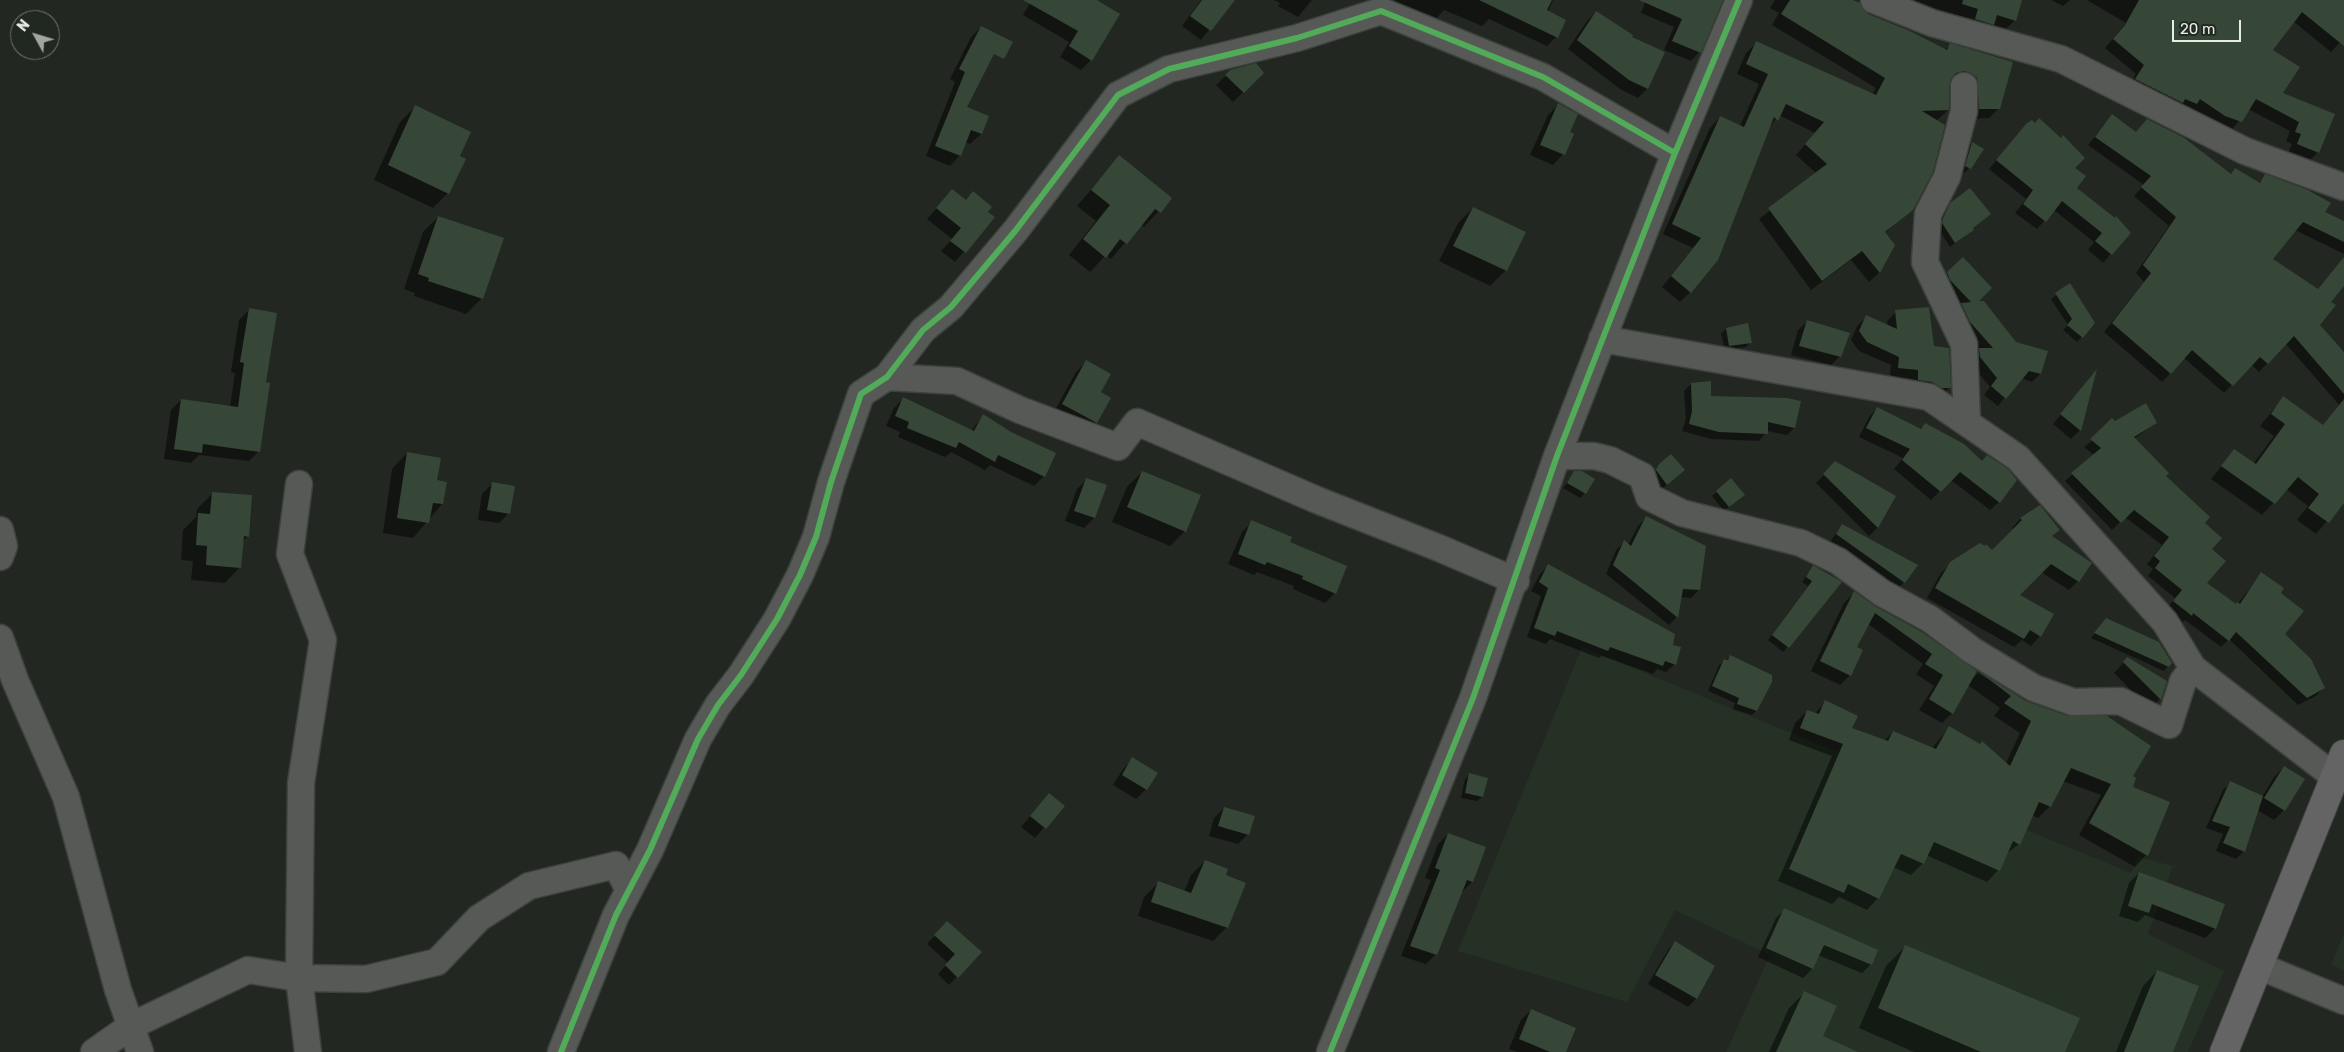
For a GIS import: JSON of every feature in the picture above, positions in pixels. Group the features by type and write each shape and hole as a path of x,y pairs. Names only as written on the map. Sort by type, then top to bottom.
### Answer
{"main road":[{"path":"2224,1052 2339,766"}],"street":[{"path":"1330,1052 1473,698 1516,581 1557,456 1675,153 1739,0"},
{"path":"1874,0 1932,23 2061,59 2245,151 2344,187"},
{"path":"561,1052 616,915 657,834 698,739 718,705 741,675 777,619 800,575 816,537 830,482 861,394 887,377 923,330 951,307 1016,230 1118,95 1169,69 1297,38 1381,11 1544,77 1675,153"},
{"path":"1964,86 1964,111 1946,177 1928,214 1925,262 1964,344 1968,422"},
{"path":"1602,339 1929,397 2018,458 2165,622 2193,668 2339,766"},
{"path":"887,377 957,381 1020,410 1118,447 1137,422 1316,500 1439,548 1516,581"},
{"path":"1557,456 1594,456 1610,460 1642,476 1649,497 1682,512 1801,543 1838,561 1882,593 1930,619 1973,651 2034,688 2073,702 2120,701 2168,725 2183,680 2193,668"},
{"path":"299,484 290,554 323,640 301,782 299,978 308,1052"},
{"path":"0,530 4,546 0,557"},
{"path":"0,638 15,680 66,797 118,990 140,1052"},
{"path":"94,1052 131,1026 248,970 299,978 366,979 437,962 479,918 529,886 616,864 629,890"},
{"path":"2259,966 2344,1001"}],"shaded area":[{"path":"1582,647 2131,873 2138,857 2173,866 2148,934 2224,971 2188,1052 1726,1052 1770,955 1675,910 1627,1002 1458,951"},
{"path":"2344,933 2344,970 2331,965"}],"building":[{"path":"1023,0 1097,0 1120,14 1092,61 1069,46 1078,31"},
{"path":"1202,0 1235,0 1211,31 1190,16"},
{"path":"1479,0 1552,0 1547,10 1566,20 1558,38"},
{"path":"1639,0 1723,0 1701,53 1672,41 1682,19"},
{"path":"1790,0 1853,0 1860,3 1868,14 1910,31 1947,50 1950,43 2013,62 2000,109 1979,109 1977,78 1971,73 1964,71 1956,73 1951,79 1949,86 1949,110 1922,111 1945,125 1933,172 1913,210 1885,232 1895,245 1880,273 1862,251 1822,281 1768,208 1827,164 1805,144 1824,122 1786,104 1778,121 1774,117 1718,260 1691,293 1671,276 1701,238 1672,224 1720,116 1744,127 1768,74 1746,64 1756,41 1876,95 1885,78 1781,14"},
{"path":"1963,0 2022,0 2016,21 1997,15 1994,25 1975,19 1978,9 1962,4"},
{"path":"2139,0 2344,0 2344,46 2302,12 2273,50 2300,67 2283,93 2335,114 2319,153 2297,144 2301,134 2295,132 2299,122 2256,99 2242,122 2225,116 2200,99 2197,104 2185,99 2183,103 2135,79 2144,65 2113,39 2125,25"},
{"path":"1596,11 1633,35 1632,37 1665,52 1648,89 1629,80 1577,40"},
{"path":"981,26 1013,42 1004,59 994,54 967,107 989,116 982,134 971,130 961,156 935,146 965,72 959,69"},
{"path":"1256,63 1264,73 1244,93 1225,75 1230,70"},
{"path":"1558,103 1578,114 1570,132 1574,134 1565,155 1540,145"},
{"path":"415,105 471,132 460,156 466,159 449,194 388,165"},
{"path":"2112,114 2136,132 2147,119 2183,137 2231,174 2235,168 2260,183 2265,174 2308,190 2331,203 2325,212 2344,221 2344,242 2303,222 2273,259 2318,289 2344,257 2344,286 2331,302 2336,305 2320,325 2344,352 2344,394 2294,336 2268,364 2260,357 2233,386 2192,350 2171,374 2112,323 2151,273 2143,265 2176,217 2141,187 2151,176 2095,137"},
{"path":"2039,118 2061,138 2063,135 2085,158 2075,168 2086,176 2077,188 2115,218 2116,216 2131,233 2112,255 2095,241 2102,233 2062,201 2046,222 2023,204 2033,190 1996,160 2026,124 2032,120 2035,123"},
{"path":"1972,142 1984,149 1971,169 1965,166"},
{"path":"1119,155 1172,198 1161,213 1155,209 1127,244 1120,239 1106,258 1083,239 1110,205 1091,190"},
{"path":"1970,188 1991,214 1973,228 1974,230 1955,243 1942,223 1943,218 1950,203"},
{"path":"952,189 966,200 973,191 992,207 988,212 995,217 966,253 950,241 961,228 936,208"},
{"path":"1473,207 1526,232 1507,271 1453,246"},
{"path":"438,216 504,238 483,299 428,281 429,278 418,274"},
{"path":"1963,257 1992,288 1979,301 1984,301 2016,342 2048,351 2041,374 2029,371 2006,399 1991,386 1997,378 1980,357 1979,348 1993,348 1970,322 1961,303 1971,302 1950,280 1947,272"},
{"path":"2070,283 2095,323 2083,338 2067,325 2072,319 2055,293"},
{"path":"1929,307 1934,346 1949,348 1951,388 1942,388 1932,382 1918,380 1918,370 1898,368 1899,357 1867,342 1859,331 1866,315 1897,329 1895,310"},
{"path":"249,308 277,313 266,382 270,383 260,452 203,444 202,453 174,449 181,399 238,407 244,363 240,362"},
{"path":"1807,320 1850,333 1841,357 1799,346"},
{"path":"1748,323 1752,343 1729,346 1726,328"},
{"path":"1086,360 1111,374 1101,392 1111,398 1097,423 1062,404"},
{"path":"2097,369 2081,431 2060,414"},
{"path":"1711,381 1711,396 1787,398 1801,401 1795,428 1768,422 1768,434 1719,432 1689,424 1692,411 1691,383"},
{"path":"2283,396 2323,425 2344,399 2344,503 2329,523 2308,508 2319,494 2298,477 2275,504 2221,466 2234,449 2256,464 2285,424 2271,414"},
{"path":"903,397 974,431 983,414 1011,432 1056,453 1045,477 998,455 995,462 959,442 956,448 907,428 909,422 895,416"},
{"path":"2146,403 2157,423 2134,437 2169,473 2166,476 2210,517 2205,523 2222,538 2212,549 2226,561 2207,583 2236,604 2237,602 2240,604 2261,572 2284,588 2281,593 2304,611 2285,634 2311,659 2325,688 2307,698 2236,632 2229,641 2193,613 2192,616 2173,601 2182,590 2155,568 2160,561 2154,556 2169,537 2134,510 2121,523 2071,473 2101,448 2090,439 2112,418 2115,421"},
{"path":"1877,407 1921,429 1925,423 1964,444 1982,461 1987,455 2008,469 2017,480 2000,503 1960,472 1941,492 1902,460 1910,449 1866,428"},
{"path":"407,452 441,458 437,480 447,482 443,504 433,503 429,523 397,518"},
{"path":"1671,454 1685,470 1667,485 1656,470 1659,464"},
{"path":"1835,461 1896,496 1878,528 1823,474"},
{"path":"1142,471 1201,495 1186,532 1127,507"},
{"path":"1574,471 1582,471 1595,479 1586,494 1567,483"},
{"path":"1086,478 1107,485 1095,518 1074,511"},
{"path":"1731,478 1745,495 1729,507 1716,491"},
{"path":"492,482 515,486 510,514 487,510"},
{"path":"212,492 252,495 249,537 244,536 241,568 206,565 207,546 196,545 198,513 210,514"},
{"path":"2040,505 2060,530 2052,536 2092,563 2079,582 2051,564 2020,595 2054,614 2041,637 2030,630 2024,639 1935,588 1950,562 1980,543 1985,546 1986,544 1992,550 2022,520 2020,518"},
{"path":"1646,516 1706,546 1700,590 1683,589 1678,618 1613,565 1624,540 1631,546"},
{"path":"1251,520 1292,537 1290,542 1347,566 1336,594 1302,579 1303,576 1267,562 1265,565 1238,554"},
{"path":"1842,524 1918,565 1905,583 1836,534"},
{"path":"1548,564 1675,634 1673,645 1681,647 1676,665 1665,661 1663,666 1610,647 1608,651 1557,631 1555,636 1534,628 1548,588 1539,582"},
{"path":"1813,565 1842,582 1789,648 1772,635 1812,581 1806,577"},
{"path":"1854,591 1875,606 1922,632 1977,671 1953,714 1929,699 1943,675 1925,664 1932,654 1875,613 1857,647 1863,650 1851,676 1820,661"},
{"path":"2106,618 2159,642 2172,663 2169,667 2094,633"},
{"path":"1730,655 1772,675 1772,682 1757,711 1737,704 1739,698 1712,686 1724,659 1728,660"},
{"path":"2127,657 2167,681 2161,700 2123,662"},
{"path":"1978,671 2026,701 2068,716 2107,716 2151,746 2133,776 2136,778 2133,787 2170,802 2148,856 2089,823 2111,784 2071,768 2051,807 2039,802 2020,845 2013,841 2000,871 1934,842 1924,864 1901,854 1879,899 1848,884 1844,893 1789,869 1843,744 1800,728 1807,710 1819,714 1825,700 1858,716 1852,728 1888,741 1893,731 1936,749 1949,726 1980,744 1982,741 2010,766 2031,721 2004,703 2011,696"},
{"path":"1132,757 1158,773 1147,790 1122,775"},
{"path":"2284,766 2305,779 2285,811 2264,798"},
{"path":"1469,773 1488,778 1483,797 1465,793"},
{"path":"2230,781 2263,796 2245,852 2223,843 2230,827 2212,821"},
{"path":"1049,793 1065,806 1046,829 1030,816"},
{"path":"1224,807 1255,816 1249,835 1218,826"},
{"path":"1448,833 1486,847 1473,882 1467,880 1437,955 1410,946 1440,870 1435,868"},
{"path":"1205,860 1228,869 1226,875 1246,883 1228,928 1151,902 1158,881 1191,893"},
{"path":"2139,872 2225,904 2216,929 2152,904 2149,913 2128,906"},
{"path":"1784,908 1878,950 1872,965 1824,945 1813,969 1766,948"},
{"path":"947,921 982,952 958,978 945,965 955,954 934,935"},
{"path":"1675,941 1715,966 1697,999 1655,975"},
{"path":"1905,945 2080,1018 2065,1052 1981,1052 1878,1008"},
{"path":"2157,970 2199,986 2173,1052 2124,1052"},
{"path":"1804,991 1837,1006 1823,1036 1858,1052 1776,1052"},
{"path":"1531,1009 1576,1028 1566,1052 1550,1052 1519,1039"}],"cycle path":[{"path":"1330,1052 1473,698 1557,456 1675,153 1739,0"},
{"path":"561,1052 616,915 650,850 698,739 718,705 741,675 777,619 800,575 816,537 831,482 861,394 887,377 923,330 951,307 1016,230 1118,95 1169,69 1297,38 1381,11 1543,77 1675,153"}]}
